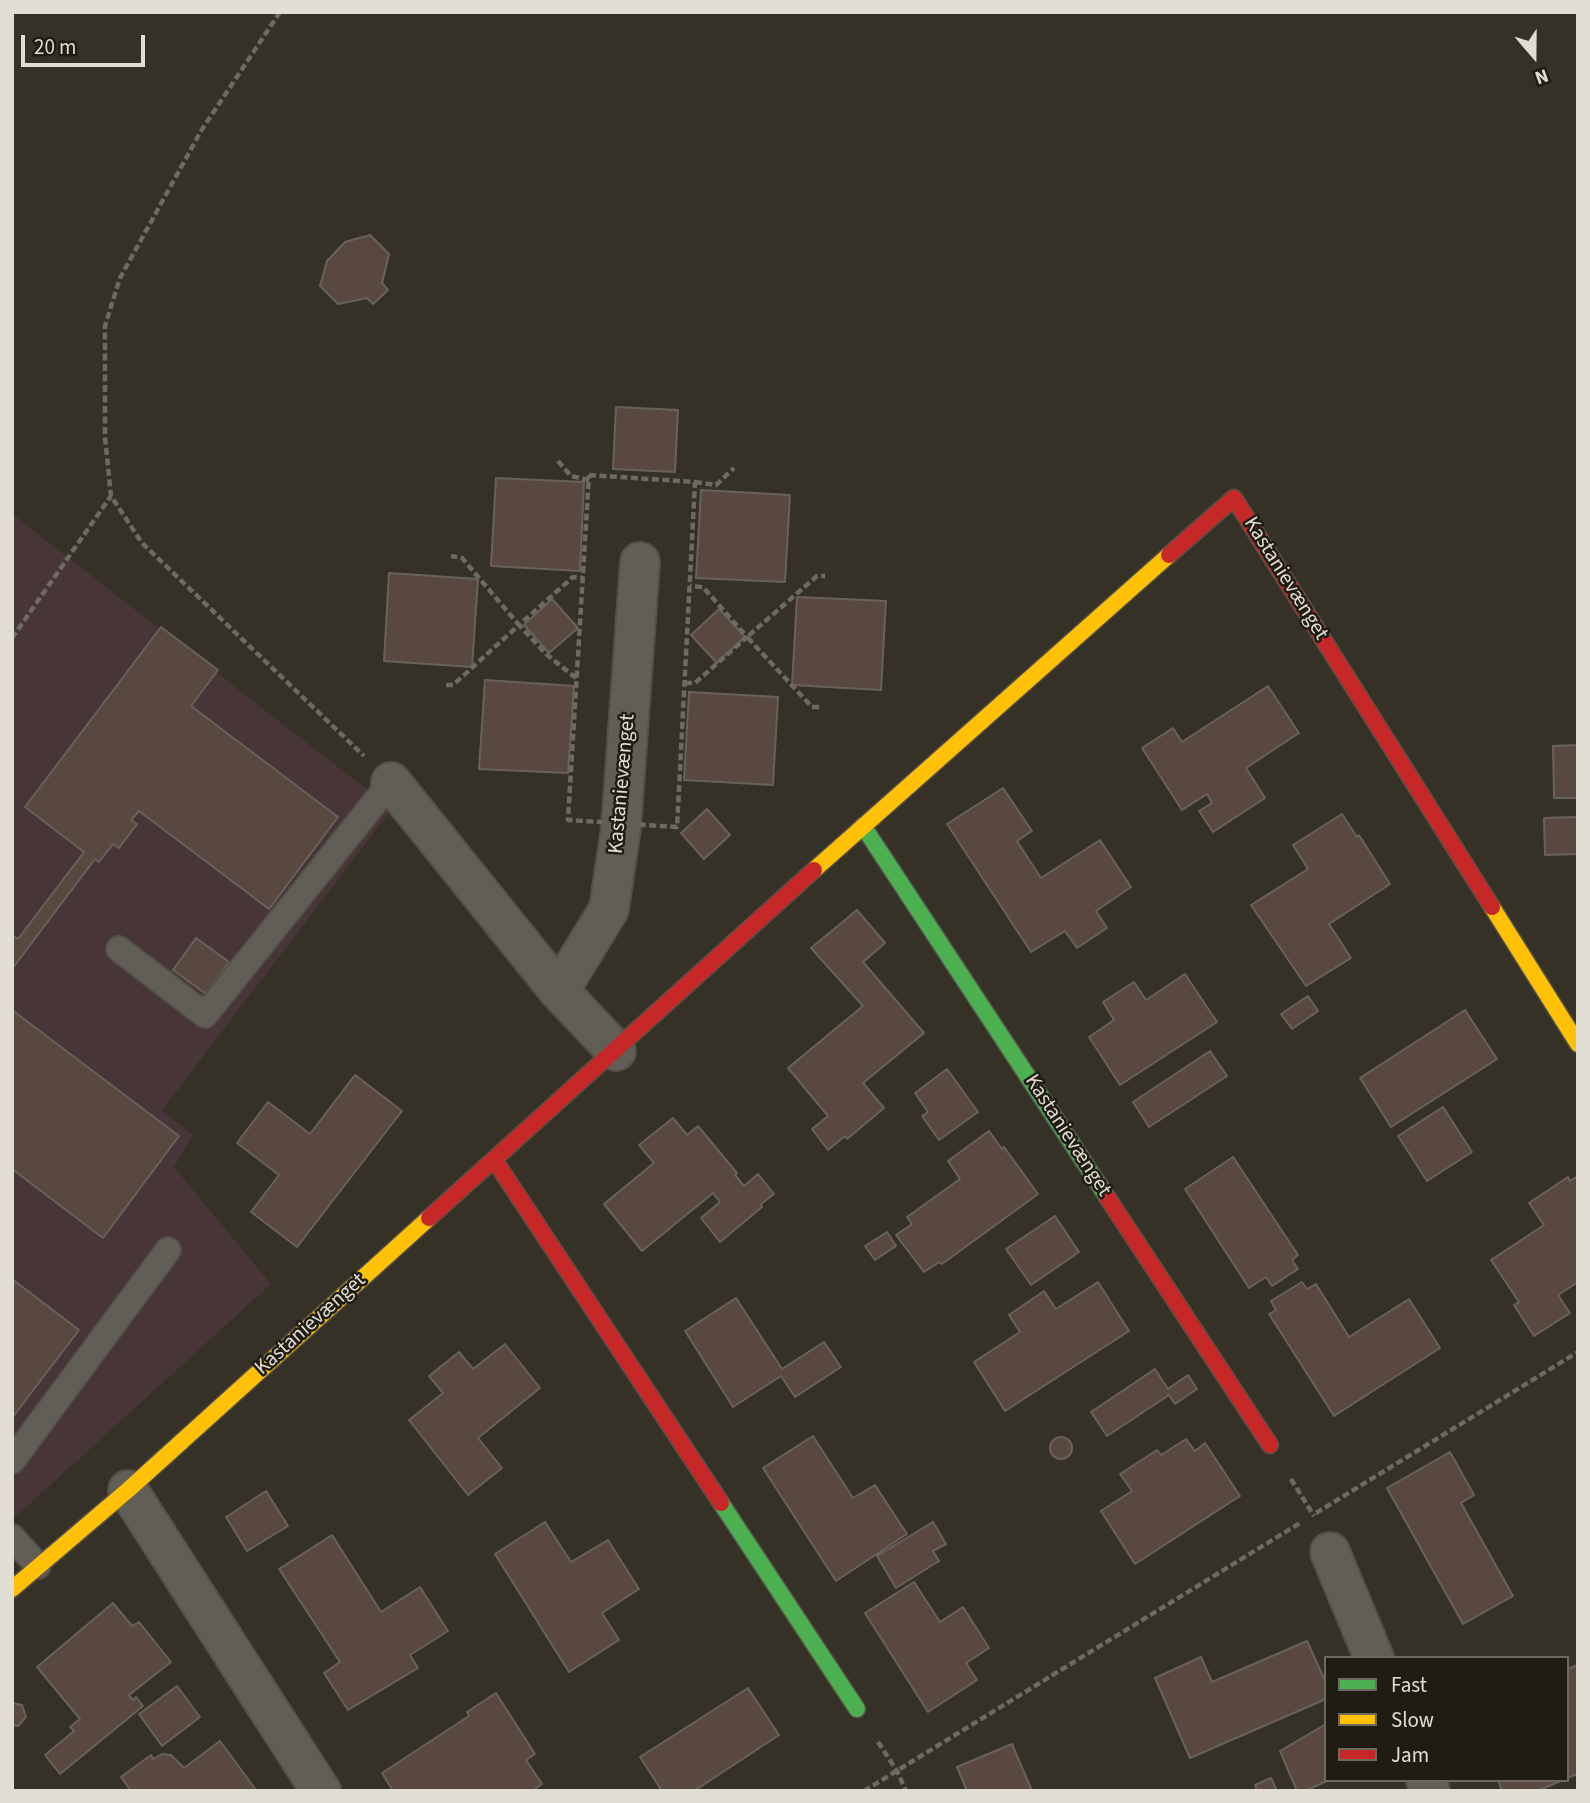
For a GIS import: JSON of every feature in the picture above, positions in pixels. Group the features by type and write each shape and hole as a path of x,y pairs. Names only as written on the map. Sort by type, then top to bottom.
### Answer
{"street":[{"name":"Kastanievænget","path":"12,1589 128,1490 863,826 1234,498 1578,1044"},
{"name":"Kastanievænget","path":"559,991 609,909 621,828 640,562"},
{"path":"391,782 559,991 616,1051"},
{"name":"Kastanievænget","path":"863,826 1270,1445"},
{"path":"495,1161 857,1709"},
{"path":"128,1490 321,1791"},
{"path":"1330,1552 1373,1656"}],"lane":[{"path":"119,948 205,1015 391,782"},
{"path":"12,1461 168,1250"},
{"path":"12,1536 38,1566"}],"path":[{"path":"280,12 201,131 120,278 105,326 105,437 111,496 142,543 391,782"},
{"path":"558,461 571,476 589,480"},
{"path":"695,482 716,485 734,468"},
{"path":"12,638 111,496"},
{"path":"451,556 462,558 546,654 577,679"},
{"path":"685,683 695,683 817,576 825,576"},
{"path":"446,685 453,685 573,577 583,578"},
{"path":"690,586 703,587 812,707 819,707"},
{"path":"1313,1515 1578,1352"},
{"path":"1270,1445 1313,1515 1330,1552"},
{"path":"864,1791 1301,1522"},
{"path":"857,1709 897,1770 906,1791"}],"shaded area":[{"path":"12,514 392,809 162,1110 193,1135 174,1167 271,1284 12,1520"}],"building":[{"path":"370,235 389,254 382,283 388,290 373,304 367,298 338,304 320,286 327,261 345,242"},
{"path":"616,407 678,410 675,472 613,469"},
{"path":"496,478 584,482 580,571 491,566"},
{"path":"701,490 790,495 785,582 696,578"},
{"path":"389,573 478,579 472,667 384,661"},
{"path":"797,597 886,601 881,690 792,685"},
{"path":"552,599 578,628 549,653 524,625"},
{"path":"719,609 745,637 717,663 691,635"},
{"path":"161,627 218,670 191,706 338,817 269,909 139,811 131,820 137,824 119,848 113,844 99,862 95,859 12,969 12,935 18,939 84,852 25,807"},
{"path":"485,680 574,686 568,773 479,769"},
{"path":"1268,686 1299,733 1246,768 1265,798 1213,832 1199,811 1212,803 1207,794 1182,810 1142,748 1173,728 1182,742"},
{"path":"689,692 778,697 773,785 684,780"},
{"path":"1578,745 1578,798 1554,798 1553,746"},
{"path":"1003,788 1032,831 1017,841 1041,878 1100,840 1131,887 1096,911 1107,928 1077,948 1065,931 1031,952 947,824"},
{"path":"707,809 730,835 704,859 681,833"},
{"path":"1342,814 1357,837 1359,835 1390,884 1329,924 1351,958 1306,986 1251,905 1308,869 1293,845"},
{"path":"1578,817 1578,854 1545,855 1544,818"},
{"path":"857,910 885,943 863,962 924,1033 863,1083 884,1108 847,1139 845,1136 828,1150 812,1129 828,1116 788,1068 863,1006 811,948"},
{"path":"196,938 229,962 206,994 173,970"},
{"path":"1185,974 1217,1022 1120,1085 1089,1037 1114,1020 1103,1002 1134,982 1146,1000"},
{"path":"1308,996 1318,1011 1292,1029 1281,1014"},
{"path":"12,1010 179,1136 103,1238 12,1169"},
{"path":"1465,1010 1497,1059 1391,1127 1360,1078"},
{"path":"1210,1051 1227,1076 1149,1127 1133,1102"},
{"path":"947,1069 978,1112 939,1140 922,1116 928,1112 915,1093"},
{"path":"355,1075 402,1111 297,1247 251,1212 279,1175 237,1143 268,1102 310,1134"},
{"path":"1443,1107 1472,1152 1427,1181 1398,1136"},
{"path":"673,1118 687,1135 698,1126 737,1173 735,1175 744,1186 758,1174 774,1194 720,1242 701,1218 720,1202 713,1193 642,1251 604,1204 654,1163 639,1145"},
{"path":"989,1131 1038,1194 942,1264 939,1262 924,1272 896,1235 912,1224 907,1217 960,1179 948,1161"},
{"path":"1233,1157 1298,1255 1292,1260 1298,1269 1272,1286 1266,1277 1249,1288 1185,1189"},
{"path":"1578,1176 1578,1282 1558,1295 1570,1313 1534,1336 1514,1305 1519,1302 1491,1260 1544,1225 1529,1203 1568,1177 1570,1181"},
{"path":"1055,1216 1079,1252 1031,1285 1006,1249"},
{"path":"887,1232 896,1246 875,1260 865,1246"},
{"path":"12,1279 79,1330 12,1418"},
{"path":"1098,1282 1129,1331 1005,1411 974,1362 1020,1332 1009,1315 1044,1291 1056,1309"},
{"path":"1302,1282 1307,1289 1316,1284 1349,1337 1409,1299 1440,1348 1334,1416 1269,1314 1276,1310 1271,1301"},
{"path":"736,1298 782,1369 824,1342 841,1367 795,1397 781,1376 733,1407 685,1331"},
{"path":"505,1344 540,1388 478,1438 502,1468 468,1495 409,1420 443,1393 429,1376 459,1352 473,1369"},
{"path":"1155,1369 1168,1389 1188,1375 1197,1389 1175,1404 1169,1395 1107,1436 1091,1412"},
{"path":"813,1436 853,1498 875,1485 907,1534 836,1581 763,1468"},
{"path":"1061,1437 1069,1440 1072,1448 1069,1456 1061,1459 1053,1456 1050,1448 1053,1440"},
{"path":"1186,1439 1195,1451 1205,1443 1240,1496 1135,1564 1101,1511 1132,1491 1120,1474 1157,1450 1161,1455"},
{"path":"1450,1452 1474,1495 1461,1503 1513,1596 1463,1624 1387,1488"},
{"path":"266,1491 288,1526 247,1551 226,1517"},
{"path":"545,1522 571,1562 608,1540 639,1589 602,1613 619,1640 569,1672 495,1554"},
{"path":"933,1522 946,1544 933,1551 939,1561 896,1588 877,1556"},
{"path":"332,1535 381,1612 420,1587 448,1631 410,1655 418,1668 348,1710 324,1673 340,1662 279,1569"},
{"path":"914,1582 940,1622 963,1607 989,1648 966,1663 977,1680 928,1712 865,1613"},
{"path":"113,1603 132,1626 139,1622 171,1662 129,1695 133,1700 136,1697 143,1706 60,1774 45,1755 74,1731 70,1727 80,1719 37,1667"},
{"path":"1307,1641 1324,1679 1324,1700 1190,1758 1155,1678 1201,1657 1212,1682"},
{"path":"1578,1665 1578,1774 1569,1777 1569,1668"},
{"path":"177,1686 200,1717 162,1746 139,1714"},
{"path":"748,1688 779,1735 694,1791 662,1791 640,1757"},
{"path":"496,1693 535,1754 526,1760 542,1784 532,1791 393,1791 382,1773 469,1716 467,1712"},
{"path":"12,1703 22,1705 26,1717 18,1726 12,1725"},
{"path":"1324,1725 1325,1782 1305,1791 1297,1791 1280,1751"},
{"path":"220,1741 256,1790 131,1791 121,1777 151,1755 153,1759 162,1754 171,1755 184,1768"},
{"path":"1012,1744 1032,1791 967,1791 957,1767"},
{"path":"1271,1778 1277,1791 1257,1791 1255,1785"},
{"path":"1499,1782 1558,1782 1537,1791 1502,1791"}],"traffic: fast":[{"path":"863,826 1107,1197"},
{"path":"721,1503 857,1709"}],"traffic: slow":[{"path":"814,870 1169,555"},
{"path":"1492,907 1578,1044"},
{"path":"12,1589 128,1490 429,1218"}],"traffic: jam":[{"path":"1169,555 1234,498 1492,907"},
{"path":"429,1218 814,870"},
{"path":"495,1161 721,1503"},
{"path":"1107,1197 1270,1445"}]}
